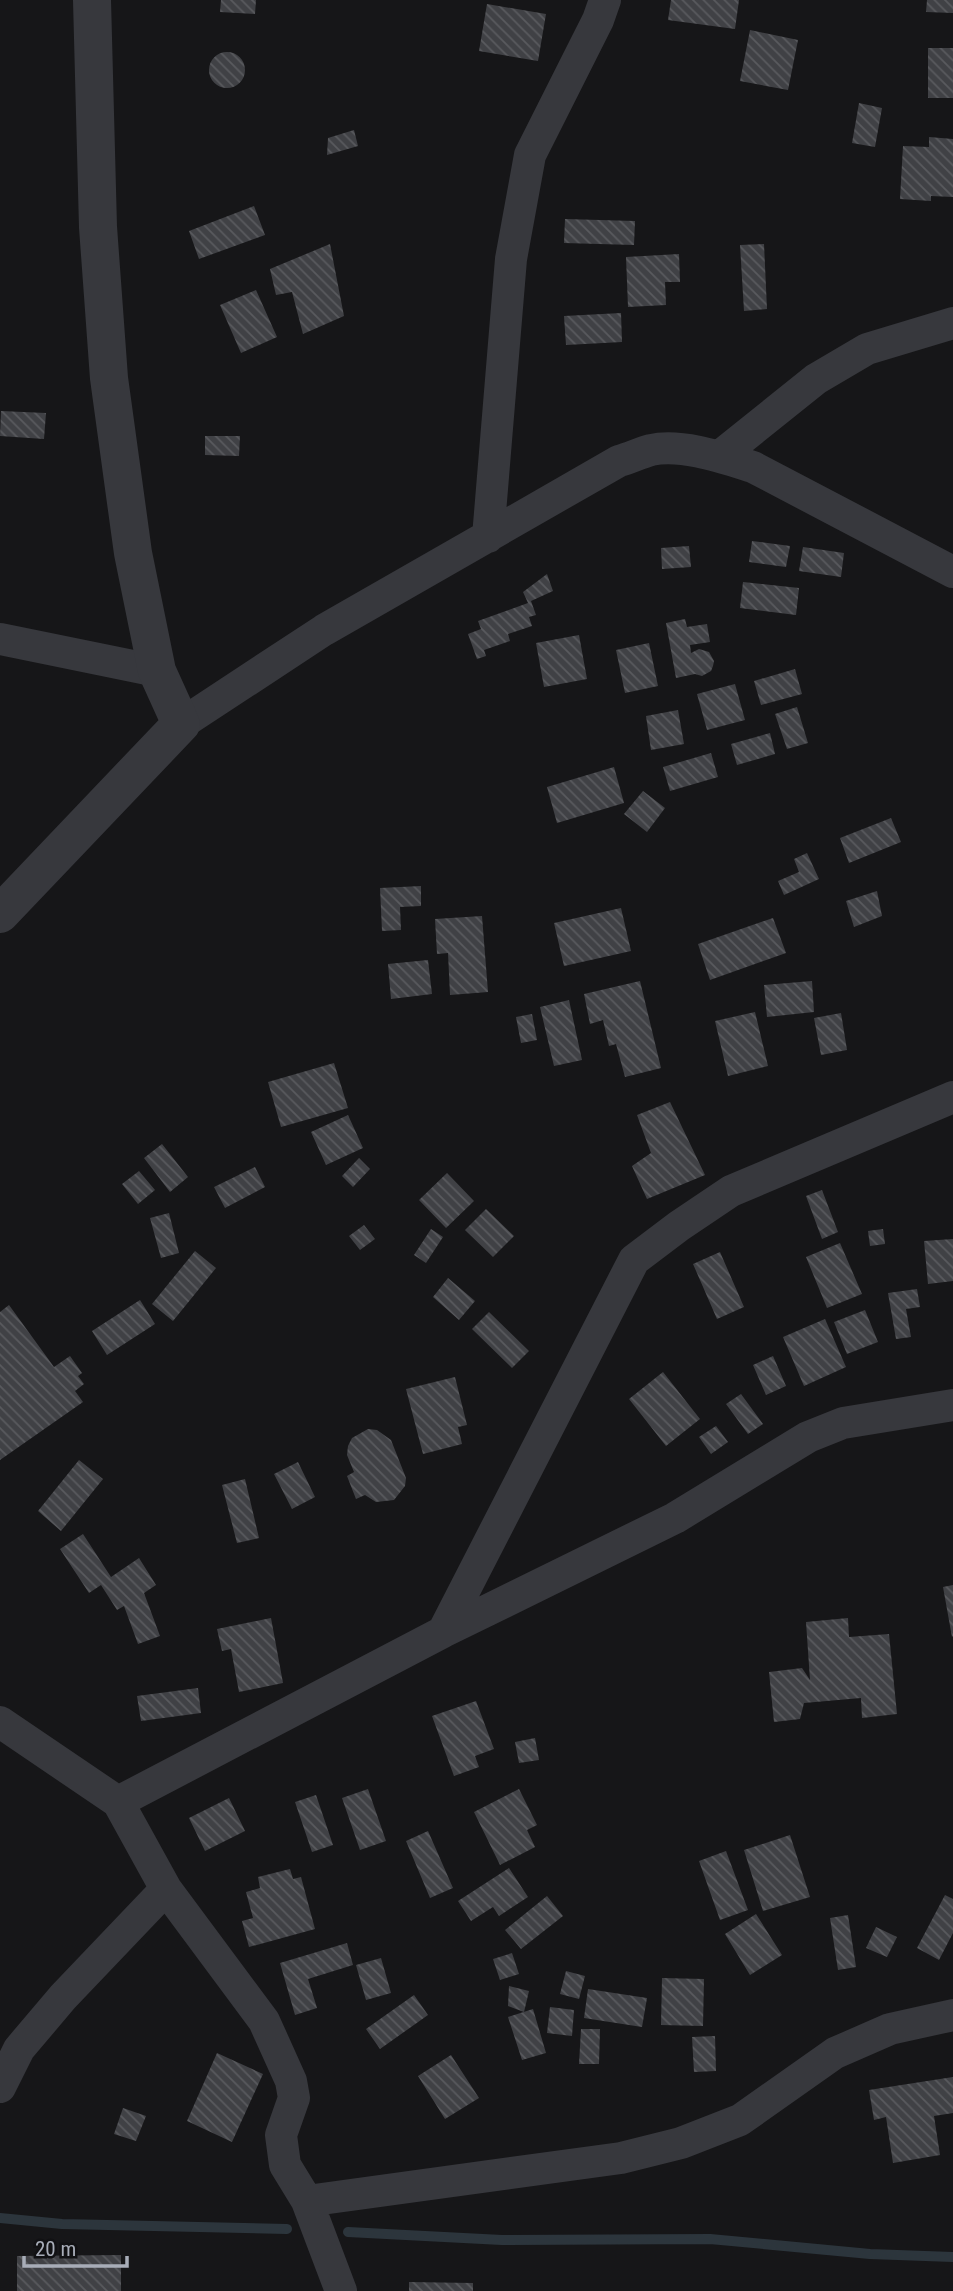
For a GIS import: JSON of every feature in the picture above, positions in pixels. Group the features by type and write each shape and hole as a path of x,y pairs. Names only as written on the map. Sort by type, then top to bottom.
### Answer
{"street":[{"path":"92,0 98,227 109,378 133,554 157,671 181,724"},
{"path":"488,537 511,259 530,155 592,32 605,0"},
{"path":"720,456 816,379 867,349 953,323"},
{"path":"0,914 181,724 324,630 620,461 653,450 674,450 720,456 753,467 953,572"},
{"path":"0,639 157,671"},
{"path":"443,1632 634,1260 731,1191 953,1097"},
{"path":"118,1802 443,1632 674,1518 808,1437 843,1423 953,1405"},
{"path":"0,1721 118,1802 166,1889 264,2021 291,2081 294,2098 281,2135 285,2165 307,2201 341,2291"},
{"path":"0,2087 19,2049 63,1997 166,1889"},
{"path":"307,2201 621,2158 681,2143 740,2120 835,2053 890,2029 953,2015"}],"building":[{"path":"221,0 256,0 255,14 220,12"},
{"path":"671,0 739,0 735,29 668,20"},
{"path":"927,0 953,0 953,13 926,12"},
{"path":"487,4 546,14 538,61 479,51"},
{"path":"750,30 798,40 788,90 740,81"},
{"path":"928,48 953,48 953,98 928,98"},
{"path":"227,52 239,58 245,70 239,82 227,88 215,82 209,70 215,58"},
{"path":"859,103 882,108 875,147 852,143"},
{"path":"354,130 358,146 327,155 328,138"},
{"path":"929,137 953,139 953,197 931,196 931,201 900,199 903,146 929,147"},
{"path":"254,206 265,235 199,259 189,231"},
{"path":"565,219 635,221 634,245 564,243"},
{"path":"330,244 344,316 303,334 292,292 276,295 270,269"},
{"path":"764,244 767,309 744,311 740,245"},
{"path":"679,254 680,282 665,282 666,305 628,307 626,257"},
{"path":"256,290 277,337 241,353 220,305"},
{"path":"621,313 622,342 566,345 564,316"},
{"path":"1,411 46,413 44,439 0,436"},
{"path":"205,436 240,436 239,456 205,455"},
{"path":"752,541 790,546 786,567 749,562"},
{"path":"689,546 691,567 662,569 661,548"},
{"path":"803,547 844,553 841,577 799,571"},
{"path":"547,574 553,591 531,601 536,615 529,617 532,626 508,634 510,641 484,650 486,656 477,659 468,634 481,629 478,621 528,603 523,592"},
{"path":"743,582 799,588 796,615 740,608"},
{"path":"685,619 687,627 707,624 710,642 690,645 691,653 699,649 709,652 714,661 711,671 702,676 695,674 676,678 666,623"},
{"path":"579,635 587,679 544,687 536,643"},
{"path":"649,643 658,686 625,693 616,650"},
{"path":"795,669 802,694 761,705 754,681"},
{"path":"735,684 745,720 707,730 697,694"},
{"path":"797,707 808,743 787,749 775,714"},
{"path":"678,710 684,744 651,750 646,716"},
{"path":"770,733 775,754 737,765 731,744"},
{"path":"711,753 718,777 670,791 663,767"},
{"path":"614,767 624,803 557,823 547,787"},
{"path":"643,791 665,808 647,832 624,814"},
{"path":"891,818 901,842 849,863 840,838"},
{"path":"807,853 819,879 784,895 778,881 799,872 794,859"},
{"path":"421,886 421,906 400,907 401,930 382,931 380,888"},
{"path":"877,891 882,916 854,927 846,901"},
{"path":"621,908 631,951 564,966 554,923"},
{"path":"482,916 488,992 450,995 448,953 437,954 435,919"},
{"path":"773,918 786,953 710,980 698,944"},
{"path":"428,960 432,994 391,999 388,964"},
{"path":"640,981 661,1068 625,1077 616,1044 609,1046 603,1020 590,1024 584,994"},
{"path":"812,981 814,1012 767,1017 764,985"},
{"path":"569,1000 582,1060 554,1066 540,1007"},
{"path":"755,1012 768,1066 728,1076 715,1021"},
{"path":"841,1013 847,1050 821,1055 814,1018"},
{"path":"532,1014 537,1040 521,1043 516,1017"},
{"path":"334,1063 348,1108 281,1127 268,1082"},
{"path":"670,1102 705,1175 647,1199 632,1166 651,1153 637,1115"},
{"path":"348,1115 363,1148 326,1165 311,1132"},
{"path":"162,1144 188,1177 170,1192 144,1158"},
{"path":"359,1158 370,1169 353,1187 342,1176"},
{"path":"255,1167 265,1187 225,1208 214,1187"},
{"path":"139,1171 155,1190 138,1204 122,1184"},
{"path":"447,1173 474,1201 446,1228 419,1200"},
{"path":"822,1190 838,1232 822,1239 806,1196"},
{"path":"486,1209 514,1236 493,1257 465,1230"},
{"path":"169,1213 179,1253 161,1258 150,1218"},
{"path":"364,1225 375,1239 360,1250 349,1236"},
{"path":"431,1229 443,1237 426,1263 414,1255"},
{"path":"883,1229 885,1244 870,1246 868,1231"},
{"path":"953,1239 953,1281 928,1284 924,1241"},
{"path":"840,1243 862,1294 827,1308 806,1257"},
{"path":"195,1251 216,1268 173,1321 152,1304"},
{"path":"720,1252 744,1307 717,1319 693,1264"},
{"path":"448,1278 475,1301 459,1320 433,1297"},
{"path":"917,1289 920,1307 906,1309 911,1337 896,1339 888,1293"},
{"path":"140,1300 155,1324 107,1355 92,1331"},
{"path":"9,1305 54,1367 70,1356 82,1373 78,1376 84,1384 75,1391 83,1402 0,1460 0,1312"},
{"path":"865,1310 878,1342 847,1354 834,1322"},
{"path":"489,1312 529,1351 512,1368 472,1329"},
{"path":"825,1319 846,1367 804,1386 783,1337"},
{"path":"773,1356 786,1386 766,1395 753,1365"},
{"path":"663,1372 700,1419 666,1446 629,1399"},
{"path":"455,1377 467,1425 458,1427 462,1444 423,1454 406,1389"},
{"path":"741,1394 763,1424 748,1434 726,1404"},
{"path":"716,1426 728,1442 711,1454 699,1437"},
{"path":"368,1429 377,1430 391,1440 406,1478 405,1486 394,1500 376,1502 365,1495 356,1499 347,1476 354,1472 347,1455 348,1446 352,1438"},
{"path":"79,1460 103,1479 61,1531 38,1511"},
{"path":"298,1462 315,1497 292,1509 274,1474"},
{"path":"245,1479 259,1538 237,1543 222,1485"},
{"path":"83,1534 111,1577 139,1558 156,1585 144,1593 160,1636 138,1644 124,1606 117,1610 101,1585 89,1593 60,1549"},
{"path":"953,1585 953,1636 952,1637 943,1587"},
{"path":"271,1618 283,1683 239,1692 231,1649 222,1651 217,1629"},
{"path":"848,1618 849,1637 889,1634 897,1714 862,1718 861,1698 804,1703 800,1719 774,1722 769,1672 802,1668 810,1680 806,1622"},
{"path":"198,1688 201,1713 141,1721 137,1696"},
{"path":"476,1701 494,1749 475,1756 479,1767 454,1776 432,1716"},
{"path":"535,1738 539,1760 519,1763 515,1742"},
{"path":"368,1789 386,1841 360,1850 342,1798"},
{"path":"519,1789 537,1825 527,1830 535,1847 500,1865 474,1812"},
{"path":"316,1795 333,1845 312,1852 295,1802"},
{"path":"229,1798 245,1831 205,1851 189,1818"},
{"path":"428,1831 453,1888 430,1898 406,1841"},
{"path":"790,1835 810,1897 763,1911 744,1850"},
{"path":"726,1851 748,1910 720,1920 699,1861"},
{"path":"509,1868 528,1897 499,1916 493,1907 471,1921 458,1901"},
{"path":"290,1869 293,1879 301,1877 315,1929 249,1947 242,1921 253,1918 246,1892 260,1888 258,1877"},
{"path":"945,1895 953,1899 953,1933 939,1960 917,1948"},
{"path":"547,1896 563,1916 521,1949 505,1930"},
{"path":"756,1914 782,1955 750,1975 725,1934"},
{"path":"848,1915 856,1967 838,1970 830,1918"},
{"path":"876,1927 897,1937 887,1957 866,1948"},
{"path":"347,1943 353,1965 308,1979 317,2008 295,2015 280,1963"},
{"path":"512,1953 519,1974 500,1980 493,1959"},
{"path":"381,1958 391,1993 366,2000 356,1965"},
{"path":"566,1971 585,1976 579,1999 560,1994"},
{"path":"662,1978 704,1979 703,2026 661,2025"},
{"path":"509,1986 529,1991 524,2012 508,2006"},
{"path":"588,1989 647,1998 642,2027 584,2018"},
{"path":"414,1995 428,2015 380,2049 366,2029"},
{"path":"550,2007 574,2010 572,2036 547,2033"},
{"path":"533,2009 546,2053 522,2060 508,2017"},
{"path":"581,2029 600,2029 599,2064 579,2064"},
{"path":"715,2036 716,2071 694,2072 692,2037"},
{"path":"217,2053 263,2074 232,2142 187,2121"},
{"path":"451,2055 479,2098 445,2119 418,2076"},
{"path":"953,2077 953,2113 934,2116 940,2155 893,2163 886,2117 874,2120 869,2090"},
{"path":"123,2108 146,2116 136,2141 114,2134"},
{"path":"121,2255 121,2291 17,2291 17,2256"},
{"path":"409,2282 473,2283 473,2291 409,2291"}],"waterway":[{"path":"0,2218 62,2224 287,2229"},
{"path":"348,2232 502,2240 710,2239 870,2254 953,2257"}]}
